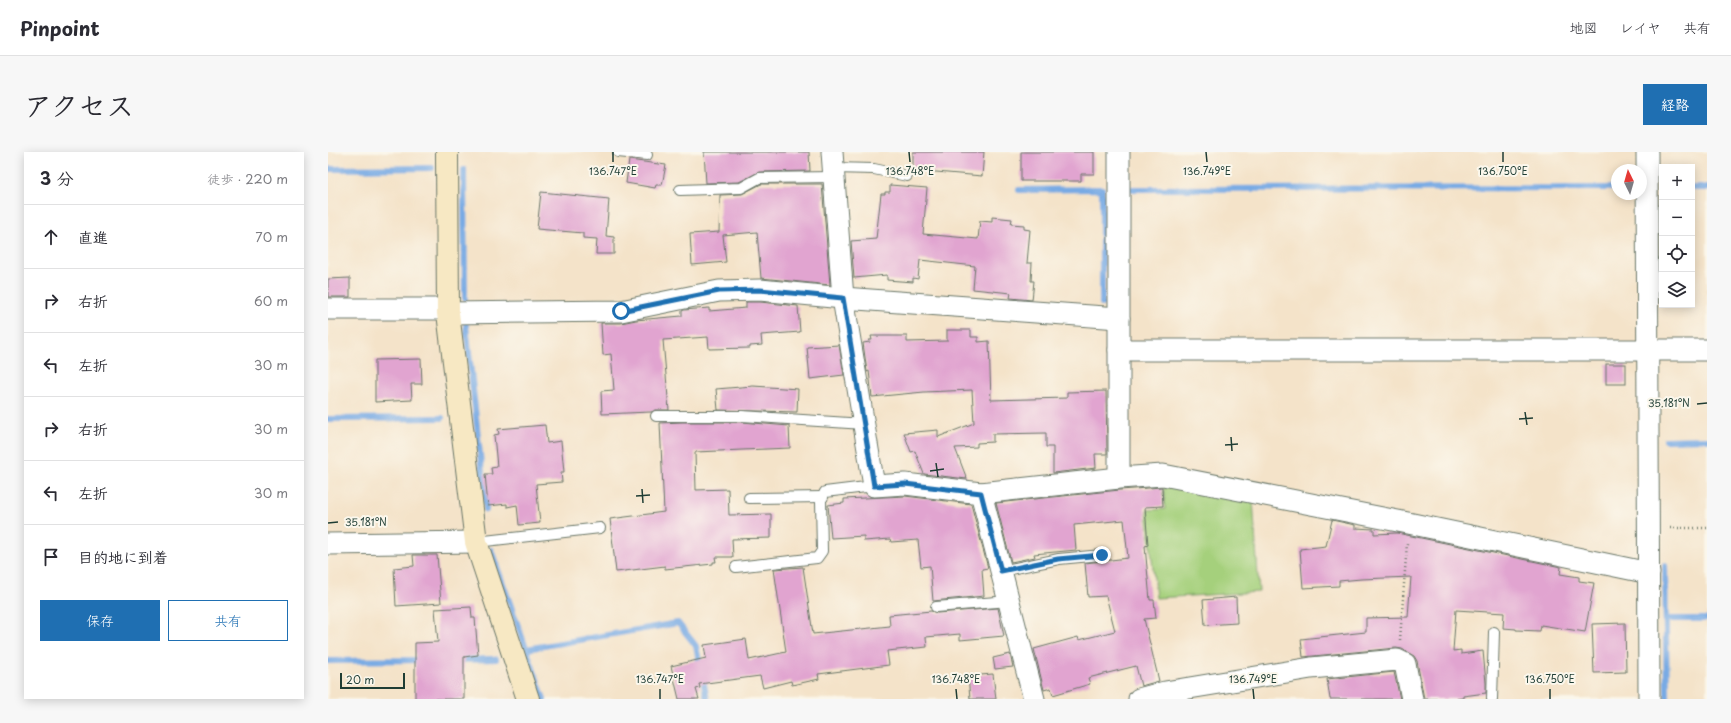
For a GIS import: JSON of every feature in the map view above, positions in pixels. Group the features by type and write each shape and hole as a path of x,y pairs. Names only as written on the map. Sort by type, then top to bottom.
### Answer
{"street":[{"path":"447,152 448,311 476,542 528,699"},
{"path":"1119,152 1119,478"},
{"path":"1647,152 1650,573 1649,699"},
{"path":"833,166 843,298 874,486 905,484 981,493 1119,478 1163,475 1408,523 1650,573"},
{"path":"328,309 621,311 719,291 760,290 843,298 1119,318"},
{"path":"1119,350 1707,350"},
{"path":"981,493 1034,699"},
{"path":"328,544 476,542"},
{"path":"1139,699 1165,692 1311,668 1397,660 1405,664 1412,699"}],"lane":[{"path":"618,152 647,155"},
{"path":"680,190 741,188 759,178 833,166 874,169 907,176"},
{"path":"656,416 742,416 864,424"},
{"path":"736,567 817,558 822,550 821,500 825,492 874,486"},
{"path":"749,498 823,497"},
{"path":"476,542 600,528"},
{"path":"1001,571 1058,559 1102,555"},
{"path":"936,607 1009,601"},
{"path":"1492,699 1494,632"}],"path":[{"path":"1399,661 1408,523"},
{"path":"1649,528 1707,528"}],"green space":[{"path":"1163,481 1253,499 1259,592 1156,598 1147,510 1165,509"}],"building":[{"path":"704,152 809,152 810,171 759,172 739,182 706,183"},
{"path":"913,152 984,152 982,176 913,170"},
{"path":"1021,152 1094,152 1094,174 1081,174 1081,181 1021,181"},
{"path":"629,160 666,165 662,185 656,185 655,188 626,183"},
{"path":"761,184 822,184 830,285 761,278 757,232 723,235 726,262 692,265 690,234 719,232 720,195 742,194"},
{"path":"890,185 927,188 923,234 978,239 980,221 992,222 992,217 1012,219 1011,224 1024,225 1024,229 1030,230 1027,263 1032,263 1031,281 1034,281 1032,300 1010,298 1011,293 973,289 975,266 920,260 918,279 913,278 913,282 887,280 887,275 854,278 851,241 876,239 881,194 890,192"},
{"path":"541,192 609,199 606,236 614,237 614,254 596,254 597,239 583,238 583,233 537,229"},
{"path":"350,278 350,297 328,297 328,279"},
{"path":"746,302 798,306 800,332 761,335 762,345 750,346 750,348 709,349 708,337 663,340 669,410 602,414 601,391 614,390 611,354 603,355 601,323 621,323 636,320 682,316 682,311 684,310 709,308 709,311 746,308"},
{"path":"947,330 971,330 971,337 978,337 978,342 989,341 991,400 1067,398 1067,392 1106,391 1107,454 1095,454 1096,468 1053,473 1053,447 1046,447 1046,433 993,434 993,442 977,443 977,447 955,448 967,479 924,474 915,451 911,452 904,433 938,430 938,437 974,423 972,390 924,392 872,397 869,371 867,372 863,343 870,342 869,340 872,340 871,336 907,336 907,342 947,341"},
{"path":"839,345 844,375 810,379 807,347"},
{"path":"421,359 422,384 411,384 412,400 375,402 375,360"},
{"path":"1606,364 1626,364 1626,384 1606,384"},
{"path":"753,386 798,389 797,412 718,410 716,389"},
{"path":"742,422 789,426 790,448 695,452 696,490 728,489 729,515 771,514 771,538 732,539 733,557 715,557 716,562 713,562 713,564 665,569 665,566 616,572 610,519 664,512 660,423"},
{"path":"545,425 547,443 561,441 564,472 561,472 562,482 536,484 540,523 519,525 517,505 507,507 507,504 488,506 485,474 492,474 491,468 497,467 494,435 499,434 498,429"},
{"path":"1162,487 1163,506 1145,507 1148,545 1145,546 1150,600 1154,600 1156,618 1144,619 1159,681 1141,686 1136,666 1088,678 1090,684 1053,695 1051,688 1044,690 1034,649 1078,637 1079,640 1115,631 1106,596 1088,597 1085,563 1128,558 1124,520 1074,525 1076,550 1034,554 1035,557 1011,562 996,503"},
{"path":"905,496 971,504 988,568 982,569 984,596 933,601 930,566 921,567 918,540 891,542 890,539 864,541 864,536 831,538 828,505 844,503 844,499"},
{"path":"1332,520 1355,525 1355,528 1374,529 1374,534 1397,533 1561,567 1560,574 1579,577 1579,581 1594,583 1585,632 1541,625 1540,631 1503,628 1504,613 1456,610 1453,651 1461,650 1461,654 1483,651 1486,693 1463,696 1463,698 1454,699 1424,699 1417,661 1414,656 1402,649 1396,648 1303,657 1301,639 1366,632 1366,618 1408,617 1411,577 1339,581 1339,586 1303,588 1300,549 1326,546"},
{"path":"413,555 437,555 441,603 396,606 394,568 414,566"},
{"path":"803,567 813,634 890,626 889,615 931,611 937,613 998,608 1004,636 960,640 960,634 926,637 927,647 887,651 889,665 818,674 819,679 792,685 791,681 763,688 760,676 699,684 700,688 696,689 699,699 679,699 671,666 706,658 704,645 746,639 749,660 786,652 774,569"},
{"path":"1236,597 1237,623 1205,625 1203,600"},
{"path":"471,607 472,618 475,618 478,655 464,657 464,699 415,699 415,643 438,642 435,609"},
{"path":"1625,623 1626,672 1594,673 1592,624"},
{"path":"1010,654 1013,667 995,669 993,658"},
{"path":"1394,672 1400,699 1330,699 1327,679"},
{"path":"993,674 996,699 970,699 968,676"}],"waterway":[{"path":"328,169 432,168"},
{"path":"464,170 465,298"},
{"path":"1132,189 1611,188"},
{"path":"1695,188 1707,188"},
{"path":"1019,190 1102,189 1102,304"},
{"path":"466,325 486,510"},
{"path":"328,419 442,418"},
{"path":"1666,440 1707,439"},
{"path":"491,550 544,699"},
{"path":"1665,566 1667,699"},
{"path":"1666,619 1707,619"},
{"path":"526,649 678,623 696,646 700,666"},
{"path":"456,660 496,659"},
{"path":"328,661 423,660"},
{"path":"702,675 707,699"}],"route":[{"path":"621,311 719,291 760,290 843,298 874,486 905,484 981,493 1001,571 1058,559 1102,555"}]}
